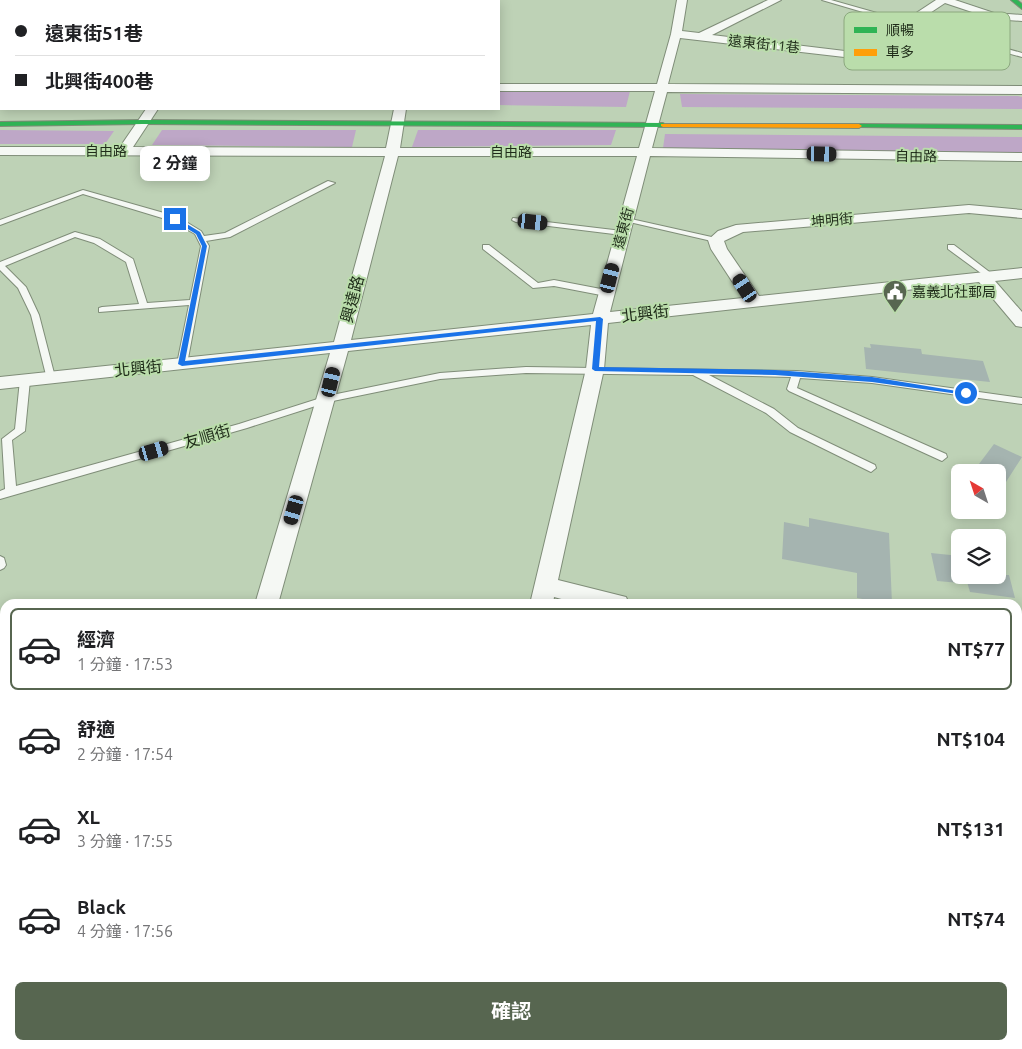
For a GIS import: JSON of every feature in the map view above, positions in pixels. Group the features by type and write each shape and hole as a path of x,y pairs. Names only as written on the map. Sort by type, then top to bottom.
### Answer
{"street":[{"name":"遠東街","path":"544,595 595,369 600,319 606,293 676,34 682,0"},
{"path":"700,37 776,0"},
{"path":"926,12 944,0 981,12"},
{"path":"1010,3 1022,6"},
{"path":"1010,3 1020,19"},
{"name":"遠東街11巷","path":"676,34 844,53"},
{"path":"500,87 1020,91"},
{"name":"自由路","path":"107,110 1022,127"},
{"path":"124,151 151,110"},
{"name":"自由路","path":"0,124 399,115"},
{"name":"興達路","path":"267,599 327,398 338,348 392,153 399,115"},
{"name":"自由路","path":"652,120 1022,117"},
{"name":"自由路","path":"0,151 643,152 1022,157"},
{"name":"坤明街","path":"716,240 723,234 742,228 969,209 1022,214"},
{"path":"716,240 719,249 753,300"},
{"name":"北興街","path":"0,383 338,348 753,300 988,278 1022,273"},
{"path":"988,278 1022,322"},
{"path":"544,595 577,599"}],"lane":[{"path":"825,0 866,12"},
{"path":"201,239 228,235 331,183"},
{"path":"0,224 83,192 175,219 198,233 204,246 182,364"},
{"path":"516,220 624,226 716,240"},
{"path":"50,377 35,315 22,287 0,265 75,234 97,241 130,262 144,306"},
{"path":"486,247 536,286 554,283 606,293"},
{"path":"951,247 988,278"},
{"path":"102,310 194,302"},
{"name":"友順街","path":"0,495 243,426 327,398 440,376 526,370 595,369 796,374 872,380 1022,401"},
{"path":"691,370 770,411 794,430 871,468"},
{"path":"796,374 792,389 942,457"},
{"path":"11,492 7,439 20,431 25,380"}],"shaded area":[{"path":"500,90 630,91 626,107 500,105"},
{"path":"680,94 1018,96 1022,97 1022,109 682,107"},
{"path":"0,130 114,131 105,144 0,144"},
{"path":"162,130 356,130 352,147 152,145"},
{"path":"418,130 616,130 611,145 412,147"},
{"path":"665,134 1022,137 1022,153 663,148"}],"building":[{"path":"870,344 921,349 922,354 983,361 990,382 866,369 864,347 871,348"},
{"path":"994,444 1022,457 1006,482 1006,464 979,464"},
{"path":"809,518 889,533 892,599 857,598 857,573 782,559 784,522 809,527"},
{"path":"931,553 951,555 951,582 937,581"},
{"path":"1006,575 1009,575 1015,598 970,592 968,584 1006,584"}],"traffic: fast":[{"path":"1014,0 1022,7"},
{"path":"0,124 143,122 663,125"},
{"path":"859,126 1022,127"}],"traffic: slow":[{"path":"663,125 859,126"}],"place":[{"name":"嘉義北社郵局","path":"895,313"}],"route":[{"path":"175,219 198,233 204,246 182,364 600,319 595,369 775,372 872,380 966,393"}]}
